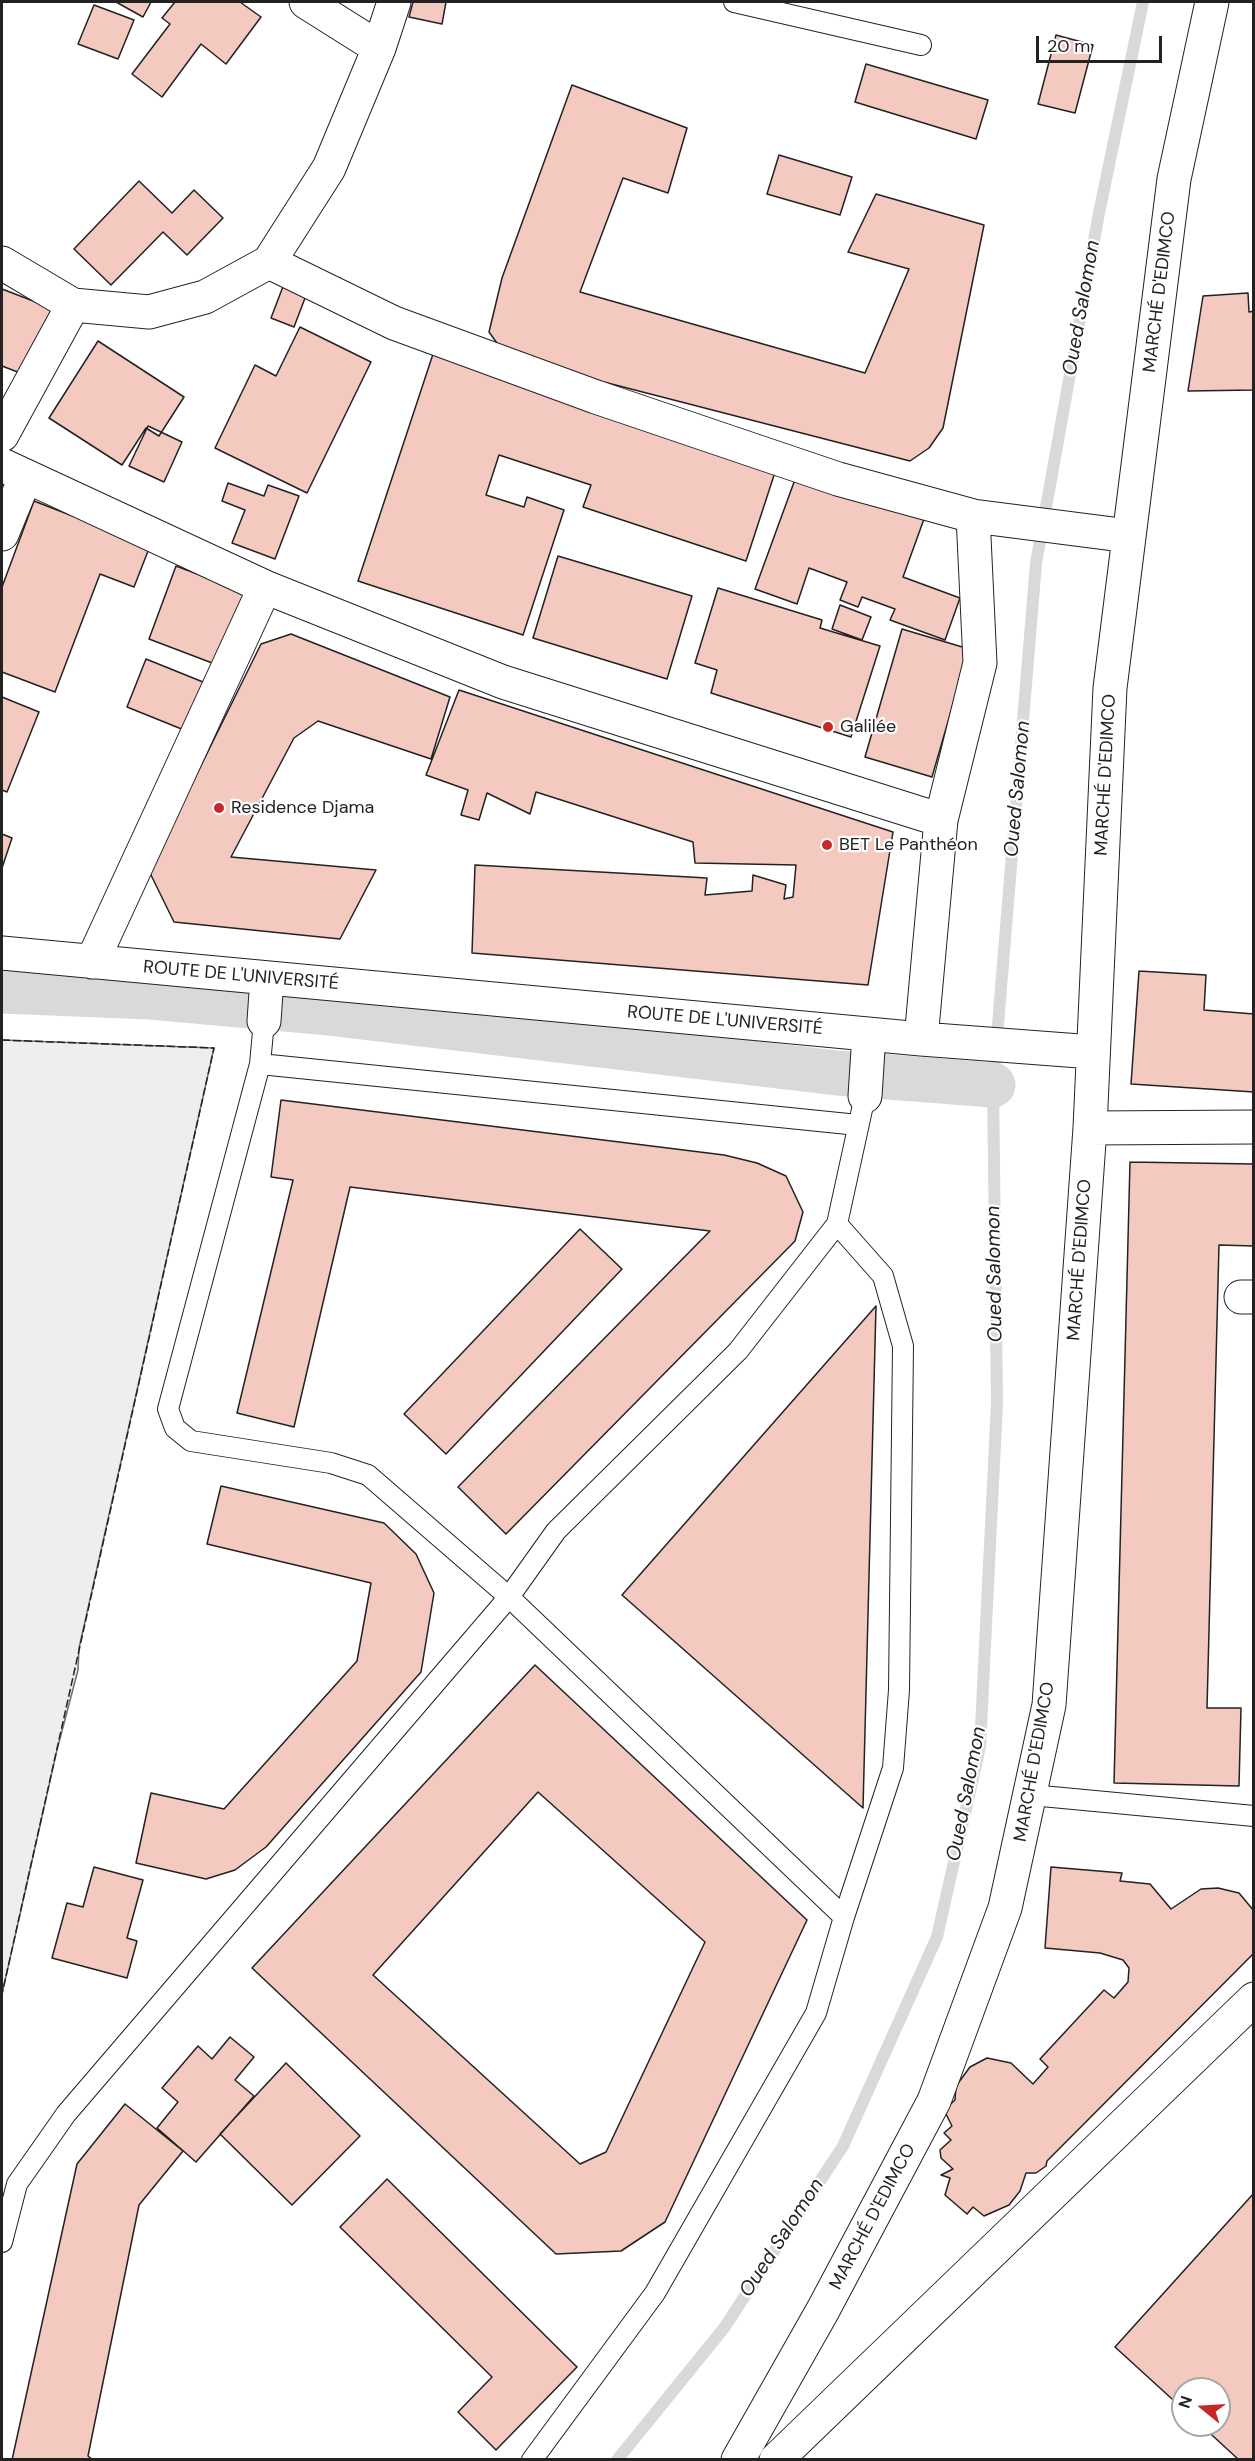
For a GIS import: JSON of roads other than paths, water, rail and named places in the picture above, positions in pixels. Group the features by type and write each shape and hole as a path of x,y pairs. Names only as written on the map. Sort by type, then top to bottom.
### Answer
{"street":[{"path":"306,2 379,48"},
{"path":"2,263 73,305 149,312 205,297 269,262 329,168 379,48 394,2"},
{"name":"MARCHÉ D'EDIMCO","path":"738,2460 823,2310 934,2102 1005,1908 1049,1705 1090,1128 1117,535 1174,179 1212,2"},
{"path":"269,262 394,323 596,397 838,479 983,518 1117,535"},
{"path":"2,435 73,305"},
{"path":"2,534 14,471 266,586 503,682 941,820"},
{"path":"921,1039 941,820 980,663 983,518"},
{"path":"92,962 266,586"},
{"name":"ROUTE DE L'UNIVERSITÉ","path":"2,953 869,1039 921,1039 1093,1052"},
{"path":"264,1021 267,978"},
{"path":"862,1110 869,1039"},
{"path":"1090,1128 1254,1127"},
{"path":"776,2460 1254,1999"}],"lane":[{"path":"734,2 921,45"},
{"path":"264,1021 260,1064 168,1409 175,1428 192,1441 330,1463 368,1475 509,1597 844,1917"},
{"path":"2,2242 16,2184 66,2114 509,1597 556,1530 738,1351 837,1224 862,1110 260,1064"},
{"path":"532,2460 655,2294 816,2013 844,1917 893,1768 899,1690 903,1346 883,1276 837,1224"},
{"path":"1031,1795 1254,1816"}],"waterway":[{"name":"Oued Salomon","path":"617,2460 724,2328 843,2146 937,1937 980,1747 997,1403 993,1085 1036,563 1099,213 1143,2"},
{"path":"2,991 150,997 319,1012 837,1073 993,1085"}],"place":[{"name":"Galilée","path":"828,727"},
{"name":"Residence Djama","path":"219,808"},
{"name":"BET Le Panthéon","path":"827,845"}]}
